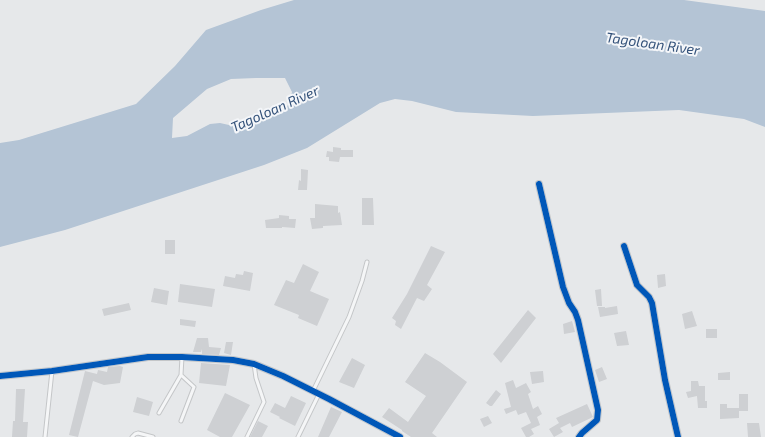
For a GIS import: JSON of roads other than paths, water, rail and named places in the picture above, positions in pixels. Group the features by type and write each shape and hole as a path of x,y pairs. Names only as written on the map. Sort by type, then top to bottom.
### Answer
{"street":[{"path":"539,184 563,287 578,320 598,410 597,420 579,437"},
{"path":"624,246 637,285 652,302 665,380 678,437"},
{"path":"0,376 52,371 148,357 233,360 254,364 283,376 400,437"}],"lane":[{"path":"298,437 349,317 362,282 367,262"},
{"path":"159,412 181,375 182,357"},
{"path":"247,437 264,402 256,378 254,364"},
{"path":"45,437 52,371"},
{"path":"181,375 194,387 181,420"},
{"path":"132,437 138,433 153,437"}],"water":[{"name":"Tagoloan River","path":"294,0 684,0 765,11 765,127 744,119 679,110 533,116 456,112 412,101 395,99 380,103 307,148 264,165 65,230 0,247 0,143 19,140 136,104 175,66 206,30","holes":["285,78 292,92 289,105 243,124 210,124 187,136 172,138 173,118 207,89 231,79"]}]}
